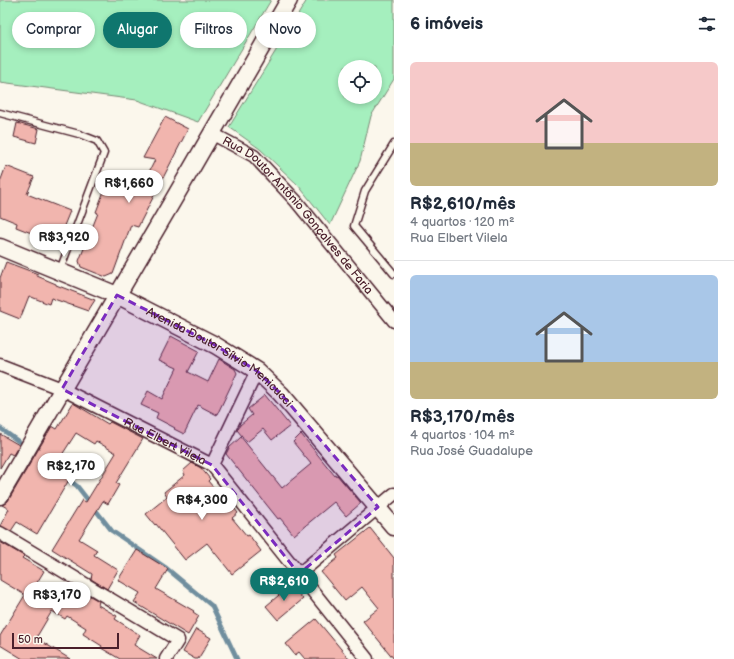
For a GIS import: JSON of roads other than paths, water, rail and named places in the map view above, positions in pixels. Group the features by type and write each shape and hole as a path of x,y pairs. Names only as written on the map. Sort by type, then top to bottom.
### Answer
{"main road":[{"path":"0,496 213,134 289,0"},
{"name":"Avenida Doutor Sílvio Menicucci","path":"0,248 117,295 215,345 257,371 281,394 394,527"}],"street":[{"name":"Rua Doutor Antônio Gonçalves de Faria","path":"213,134 254,156 296,201 394,321"},
{"name":"Rua Elbert Vilela","path":"0,365 62,389 212,464 367,659"},
{"path":"212,464 257,371"},
{"path":"299,574 394,494"},
{"path":"0,533 178,640 166,659"}],"lane":[{"path":"0,113 80,134 97,141 104,153 60,272"},
{"path":"394,144 365,191 354,226 394,274"}],"waterway":[{"path":"0,428 40,457"},
{"path":"65,477 77,486 112,531 165,567 212,606 237,659"}]}
